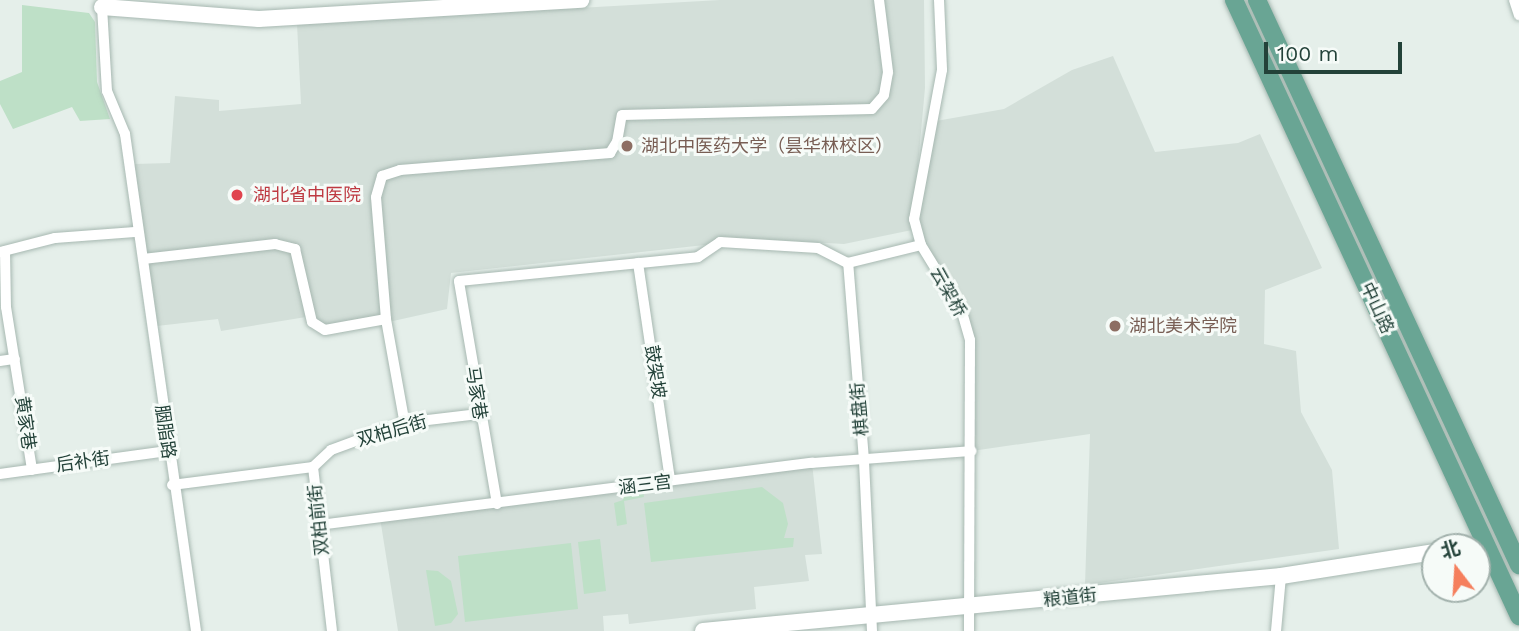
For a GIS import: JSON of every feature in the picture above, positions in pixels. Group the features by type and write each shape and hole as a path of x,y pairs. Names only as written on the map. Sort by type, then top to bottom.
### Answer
{"main road":[{"name":"中山路","path":"1234,0 1361,275 1472,533"},
{"name":"中山路","path":"1256,0 1519,565"},
{"path":"1361,275 1379,267"},
{"name":"中山路","path":"1491,568 1519,615"}],"street":[{"path":"102,6 260,19 580,0"},
{"path":"405,425 386,319 376,197 382,176 400,170 610,153 617,142 622,115 872,109 884,95 888,72 879,0"},
{"name":"云架桥","path":"939,0 942,70 914,219 921,245 962,312 970,340 972,451 967,608 969,631"},
{"path":"1514,0 1519,15"},
{"name":"胭脂路","path":"102,6 107,91 125,134 135,232 143,258 167,451 196,631"},
{"path":"3,251 55,239 135,232"},
{"path":"638,262 698,257 720,242 818,248 848,263 921,245"},
{"path":"143,258 275,244 295,248 312,322 325,330 386,319"},
{"name":"黄家巷","path":"3,251 6,306 32,470"},
{"name":"马家巷","path":"497,504 479,414 459,281 638,262"},
{"name":"鼓架坡","path":"638,262 670,481"},
{"name":"棋盘街","path":"848,263 864,460 872,624"},
{"path":"0,361 15,359"},
{"name":"双柏后街","path":"313,467 331,450 405,425 479,414"},
{"name":"后补街","path":"0,474 167,451"},
{"name":"涵三宫","path":"319,525 670,481 972,451"},
{"name":"双柏前街","path":"172,485 313,467 332,631"},
{"name":"粮道街","path":"703,631 872,624 967,608 1280,576 1421,554"},
{"path":"1276,631 1280,576"}],"shaded area":[{"name":"湖北中医药大学（昙华林校区）","path":"720,0 924,0 925,88 912,230 844,244 759,239 451,273 447,309 339,333 312,316 221,331 218,319 157,326 134,164 170,163 175,96 219,100 219,111 301,104 297,24"},
{"name":"湖北美术学院","path":"1113,56 1155,152 1238,143 1260,134 1322,268 1265,290 1264,344 1296,351 1301,412 1332,470 1339,549 1085,585 1090,434 972,451 970,340 962,311 921,245 914,219 936,121 1004,109 1072,70"},
{"path":"812,463 822,554 805,555 809,581 754,587 756,609 629,624 628,614 603,616 604,631 398,631 380,518"}],"green space":[{"path":"22,5 89,13 95,22 97,82 110,119 80,121 72,107 13,129 0,104 0,81 22,72"},
{"path":"642,485 644,497 624,501 627,524 617,526 614,503 623,500 620,488"},
{"path":"762,487 783,503 788,524 784,538 794,538 793,547 651,562 644,503"},
{"path":"600,539 606,591 584,594 578,542"},
{"path":"571,543 578,609 465,622 458,556"},
{"path":"426,570 438,571 451,581 458,614 451,623 435,626"}],"place":[{"name":"湖北中医药大学（昙华林校区）","path":"627,146"},
{"name":"湖北省中医院","path":"237,195"},
{"name":"湖北美术学院","path":"1115,326"}]}
